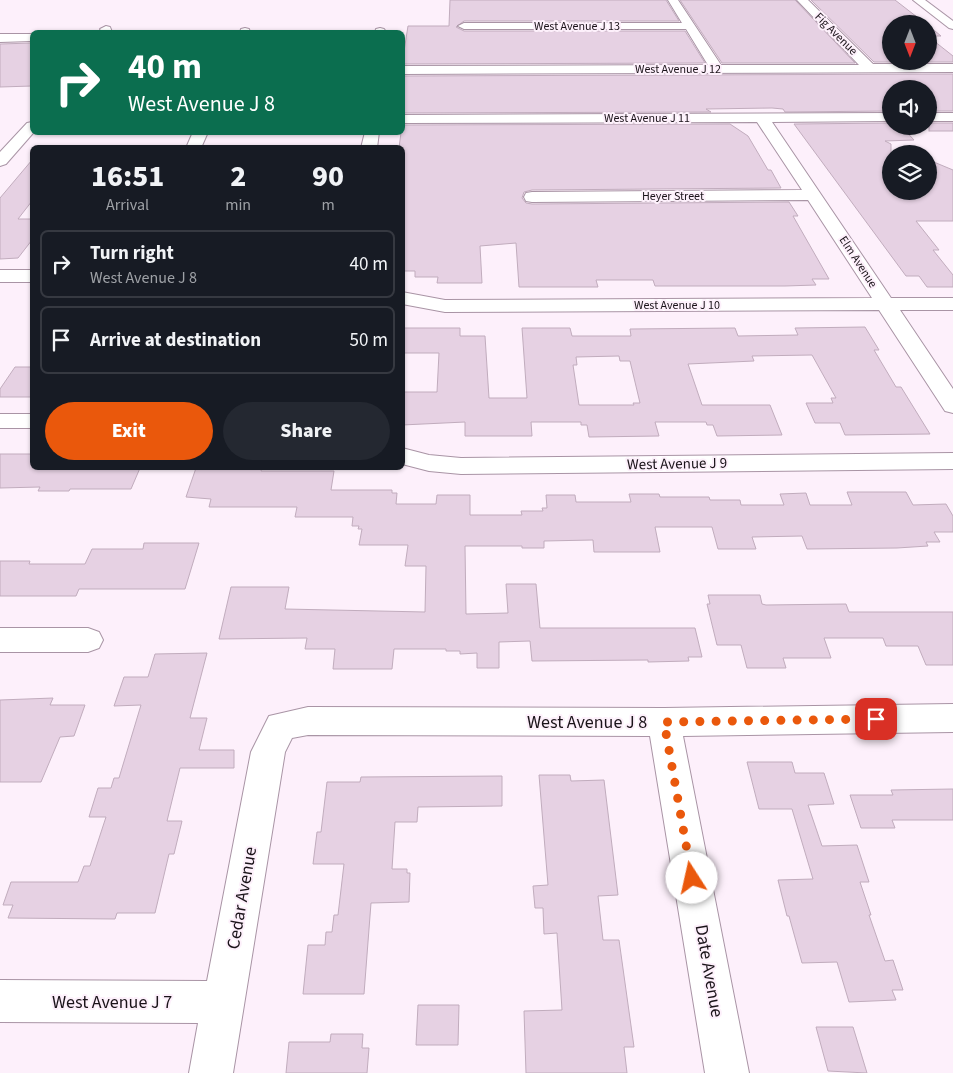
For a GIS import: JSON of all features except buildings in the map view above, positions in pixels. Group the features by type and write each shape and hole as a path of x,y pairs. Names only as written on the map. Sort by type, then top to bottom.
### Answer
{"street":[{"path":"673,0 717,69"},
{"name":"Fig Avenue","path":"802,0 869,68"},
{"path":"918,0 953,26"},
{"name":"West Avenue J 13","path":"464,26 690,26"},
{"path":"0,38 30,38"},
{"name":"West Avenue J 12","path":"405,70 953,68"},
{"name":"West Avenue J 11","path":"405,119 882,117"},
{"path":"937,117 953,117"},
{"name":"Elm Avenue","path":"762,118 953,406"},
{"path":"0,161 30,128"},
{"name":"Heyer Street","path":"532,196 813,195"},
{"path":"0,276 30,276"},
{"name":"West Avenue J 10","path":"405,299 444,306 953,304"},
{"path":"0,421 30,421"},
{"name":"West Avenue J 9","path":"405,457 428,463 461,466 953,462"},
{"path":"0,640 88,640"},
{"name":"West Avenue J 8","path":"280,726 308,721 664,722 953,718"},
{"name":"Date Avenue","path":"664,722 727,1073"},
{"name":"Cedar Avenue","path":"211,1073 268,752 280,726"},
{"name":"West Avenue J 7","path":"0,1001 224,1002"}],"route":[{"path":"692,878 664,722 876,719"}]}
